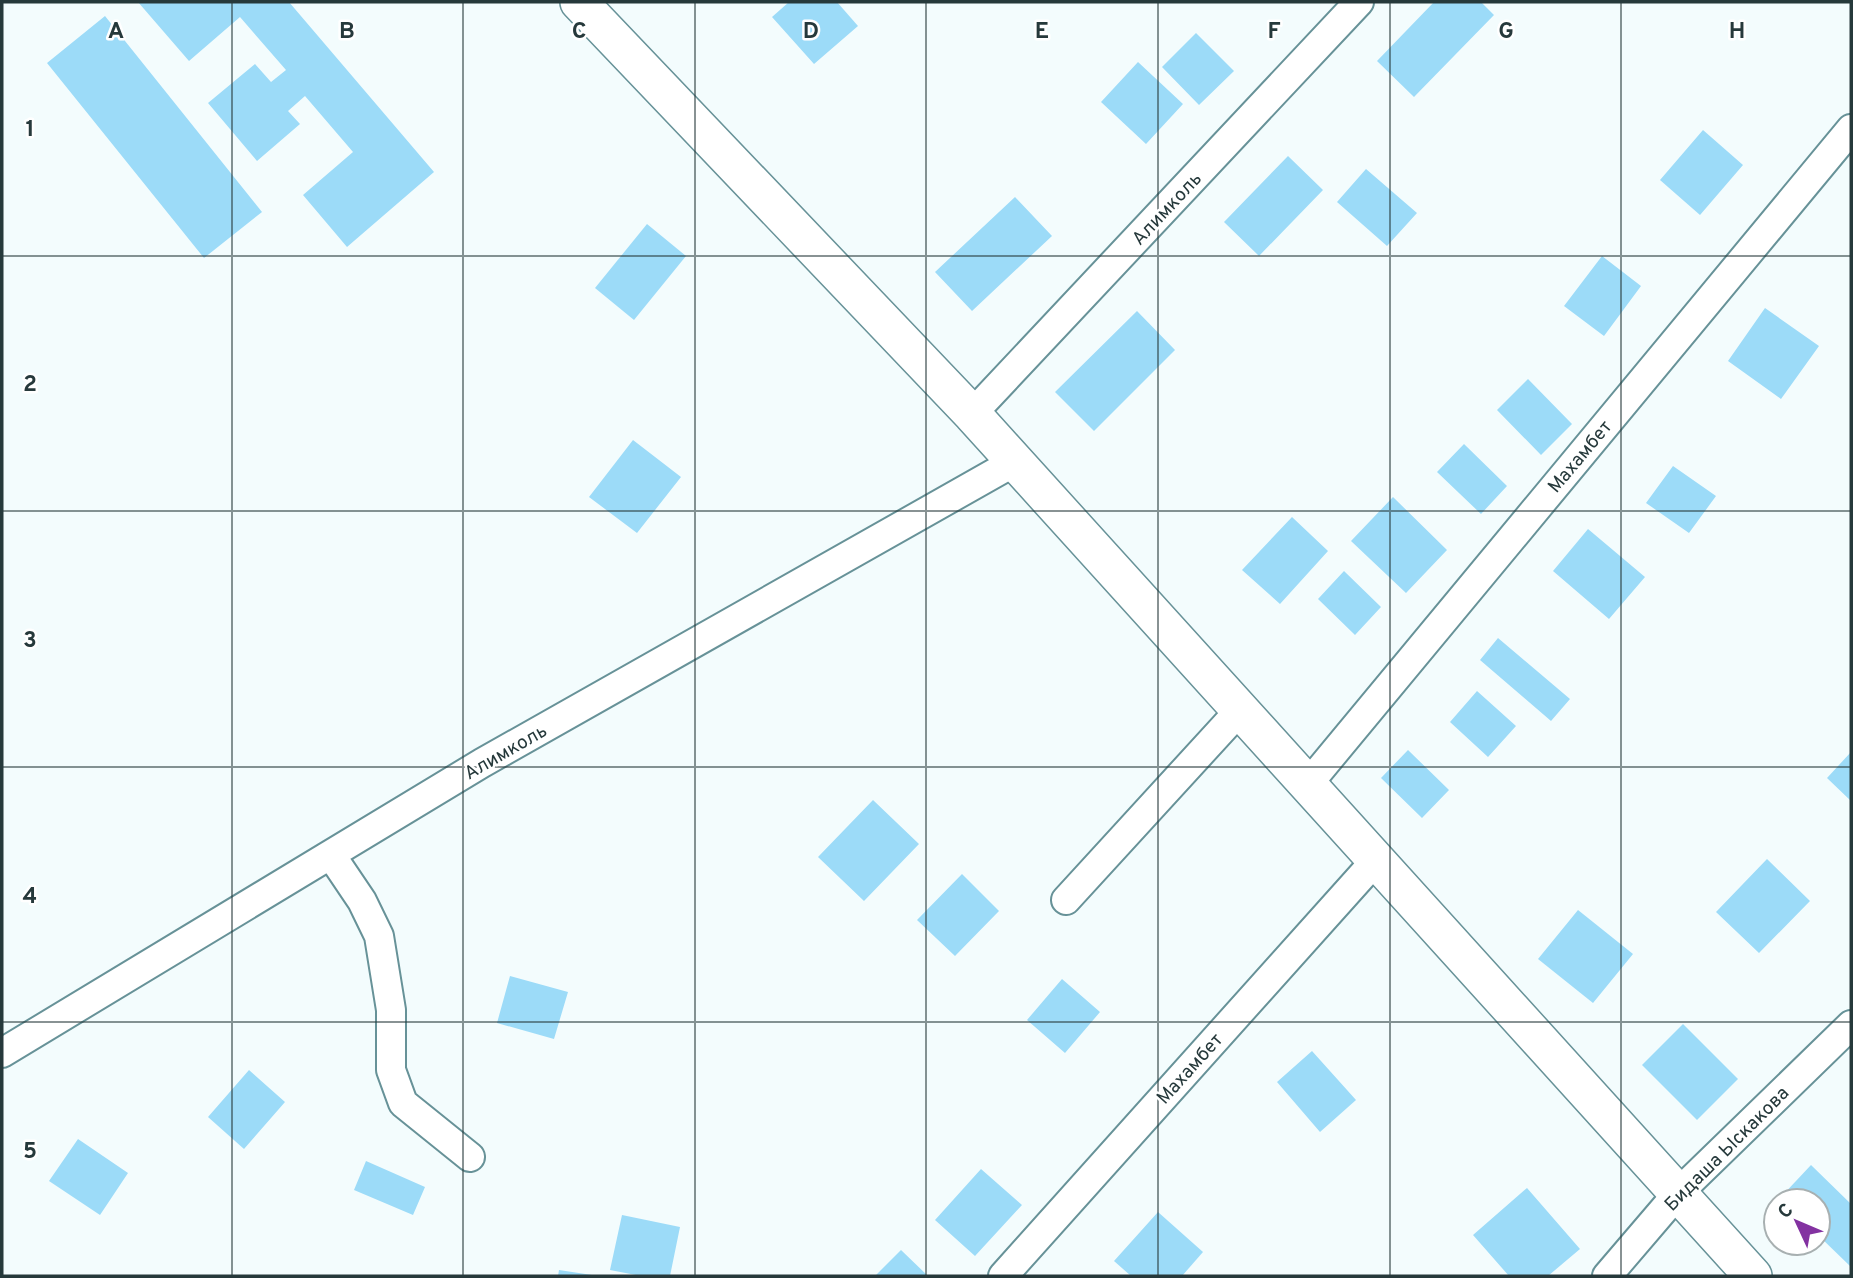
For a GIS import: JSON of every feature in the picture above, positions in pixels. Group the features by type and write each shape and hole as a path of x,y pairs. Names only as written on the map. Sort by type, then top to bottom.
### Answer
{"street":[{"path":"579,2 1016,461 1753,1276"},
{"name":"Алимколь","path":"972,414 1359,2"},
{"name":"Махамбет","path":"1308,784 1851,129"},
{"name":"Алимколь","path":"2,1053 482,763 1016,461"},
{"path":"1066,901 1240,710"},
{"path":"331,855 362,901 379,936 391,1010 391,1070 403,1103 470,1157"},
{"name":"Махамбет","path":"1003,1276 1376,860"},
{"name":"Бидаша Ыскакова","path":"1606,1276 1678,1193 1851,1025"}],"building":[{"path":"138,2 289,2 434,172 347,247 303,195 353,152 305,96 288,111 300,124 257,161 208,103 255,64 271,82 286,70 240,17 189,61"},
{"path":"789,2 837,2 858,26 814,64 772,17"},
{"path":"1434,2 1481,2 1494,15 1414,97 1377,61"},
{"path":"105,16 262,212 204,258 47,63"},
{"path":"1196,33 1234,71 1199,105 1162,67"},
{"path":"1138,62 1183,104 1146,144 1101,102"},
{"path":"1703,130 1743,165 1700,215 1660,180"},
{"path":"1288,156 1323,190 1259,256 1224,222"},
{"path":"1366,169 1417,213 1387,246 1337,202"},
{"path":"1015,197 1052,236 972,311 935,272"},
{"path":"647,224 686,256 634,320 595,288"},
{"path":"1602,256 1641,286 1604,336 1564,306"},
{"path":"1765,308 1819,346 1781,399 1728,361"},
{"path":"1137,311 1175,350 1094,431 1055,392"},
{"path":"1528,379 1572,424 1541,455 1497,410"},
{"path":"633,440 681,477 637,533 589,497"},
{"path":"1464,444 1507,486 1481,514 1437,472"},
{"path":"1673,466 1716,496 1689,533 1646,503"},
{"path":"1393,497 1447,550 1406,593 1351,541"},
{"path":"1292,517 1328,551 1280,604 1242,570"},
{"path":"1588,529 1645,577 1609,619 1553,571"},
{"path":"1344,571 1381,607 1355,635 1318,599"},
{"path":"1498,638 1570,699 1551,721 1480,660"},
{"path":"1477,691 1516,726 1488,757 1450,722"},
{"path":"1408,750 1449,790 1422,818 1381,778"},
{"path":"1851,752 1851,801 1827,778"},
{"path":"873,800 919,844 864,901 818,857"},
{"path":"1767,859 1810,901 1759,953 1716,912"},
{"path":"962,874 999,911 955,956 917,920"},
{"path":"1578,910 1633,954 1593,1003 1538,959"},
{"path":"510,976 568,992 554,1039 497,1023"},
{"path":"1062,979 1100,1012 1065,1053 1027,1020"},
{"path":"1683,1024 1738,1079 1697,1120 1642,1065"},
{"path":"1312,1051 1356,1100 1320,1132 1277,1082"},
{"path":"249,1070 285,1102 244,1149 208,1117"},
{"path":"78,1139 128,1173 100,1215 49,1181"},
{"path":"366,1161 425,1187 413,1215 354,1190"},
{"path":"1811,1165 1851,1204 1851,1267 1832,1249 1832,1187 1790,1187"},
{"path":"981,1169 1022,1205 975,1256 935,1220"},
{"path":"1527,1188 1580,1249 1548,1276 1509,1276 1473,1235"},
{"path":"1158,1212 1203,1252 1182,1276 1131,1276 1114,1261"},
{"path":"622,1215 680,1227 670,1276 641,1276 610,1270"},
{"path":"901,1250 928,1276 875,1276"},
{"path":"559,1270 592,1275 592,1276 558,1276"}]}
